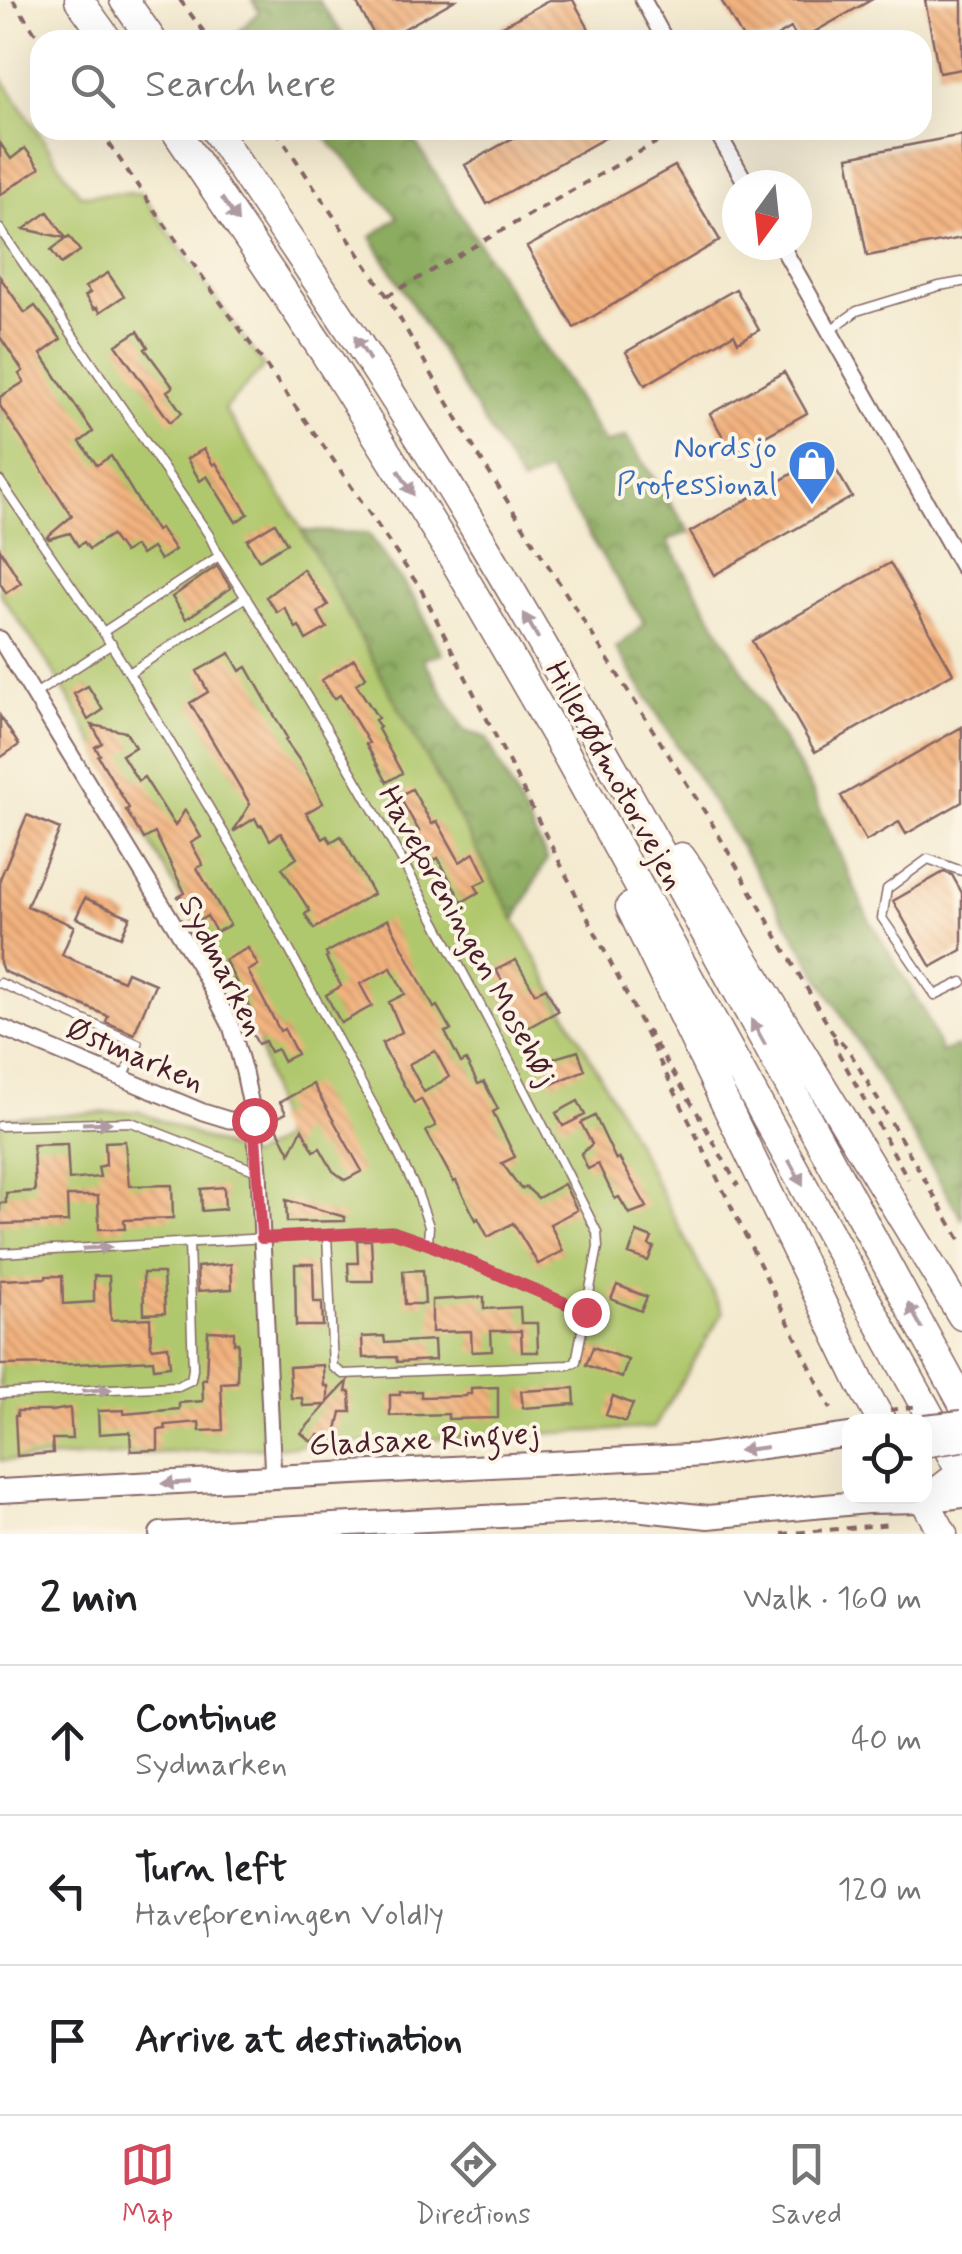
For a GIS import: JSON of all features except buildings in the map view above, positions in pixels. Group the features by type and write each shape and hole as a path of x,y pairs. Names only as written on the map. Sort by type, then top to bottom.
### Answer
{"highway":[{"path":"79,0 101,30"},
{"path":"124,0 145,30"},
{"name":"Hillerødmotorvejen","path":"182,140 334,368 447,548 564,750 962,1477"},
{"name":"Hillerødmotorvejen","path":"222,140 350,329 449,487 618,776 962,1402"},
{"path":"564,750 588,834 625,896 878,1414"},
{"path":"618,776 691,870 962,1316"},
{"path":"932,1442 962,1437"},
{"path":"943,1534 936,1497 952,1480 962,1477"}],"main road":[{"path":"932,1425 962,1422"},
{"name":"Gladsaxe Ringvej","path":"0,1491 706,1455 842,1436"},
{"path":"161,1534 634,1509 708,1517 936,1497"}],"street":[{"path":"643,0 660,30"},
{"path":"722,140 739,170"},
{"path":"789,260 962,566"},
{"name":"Sydmarken","path":"0,639 200,968 230,1026 254,1120 259,1172 273,1479"},
{"name":"Østmarken","path":"0,1027 203,1112 228,1120 254,1120"}],"lane":[{"name":"Haveforeningen Mosehøj","path":"0,229 209,535 306,694 502,1043 597,1232 598,1246 576,1362 568,1366 343,1374 333,1367 326,1235"},
{"path":"829,330 856,312 962,282"},
{"path":"0,481 112,644 246,870 385,1128 421,1204 429,1226 428,1244"},
{"path":"102,632 219,556"},
{"path":"129,673 246,597"},
{"path":"35,694 112,644"},
{"path":"962,871 928,859 887,889 882,918 935,995 962,982"},
{"path":"0,983 138,1044 123,1078"},
{"path":"0,1126 131,1122 259,1172"},
{"path":"0,1253 392,1232 586,1312"},
{"path":"0,1394 178,1386 191,1380 188,1244"}],"path":[{"path":"13,0 33,30"},
{"path":"180,0 202,30"},
{"path":"107,140 422,591 832,1410"},
{"path":"283,140 387,296 478,455 710,820 832,1032 839,1054 916,1193"},
{"path":"387,296 660,140"},
{"path":"832,1032 848,1049 962,1243"},
{"path":"782,1534 896,1523"}],"green space":[{"path":"252,0 318,0 340,30 240,30 259,12"},
{"path":"0,75 30,120 30,140 43,140 80,195 141,193 264,367 224,409 289,507 613,1099 723,1312 654,1428 0,1461 0,1118 137,1111 250,1157 282,1139 256,1031 55,674 0,593"},
{"path":"328,140 414,140 605,444 626,437 690,532 667,540 811,788 867,916 924,1011 941,1052 957,1046 962,1055 962,1219 769,892 616,648 645,624 548,471 522,484 371,237 398,217"},
{"path":"302,531 368,533 416,601 442,654 423,658 465,731 486,737 547,859 515,920"}],"place":[{"name":"Nordsjo Professional","path":"812,506"}],"route":[{"path":"254,1120 262,1238 392,1232 586,1312"}]}
